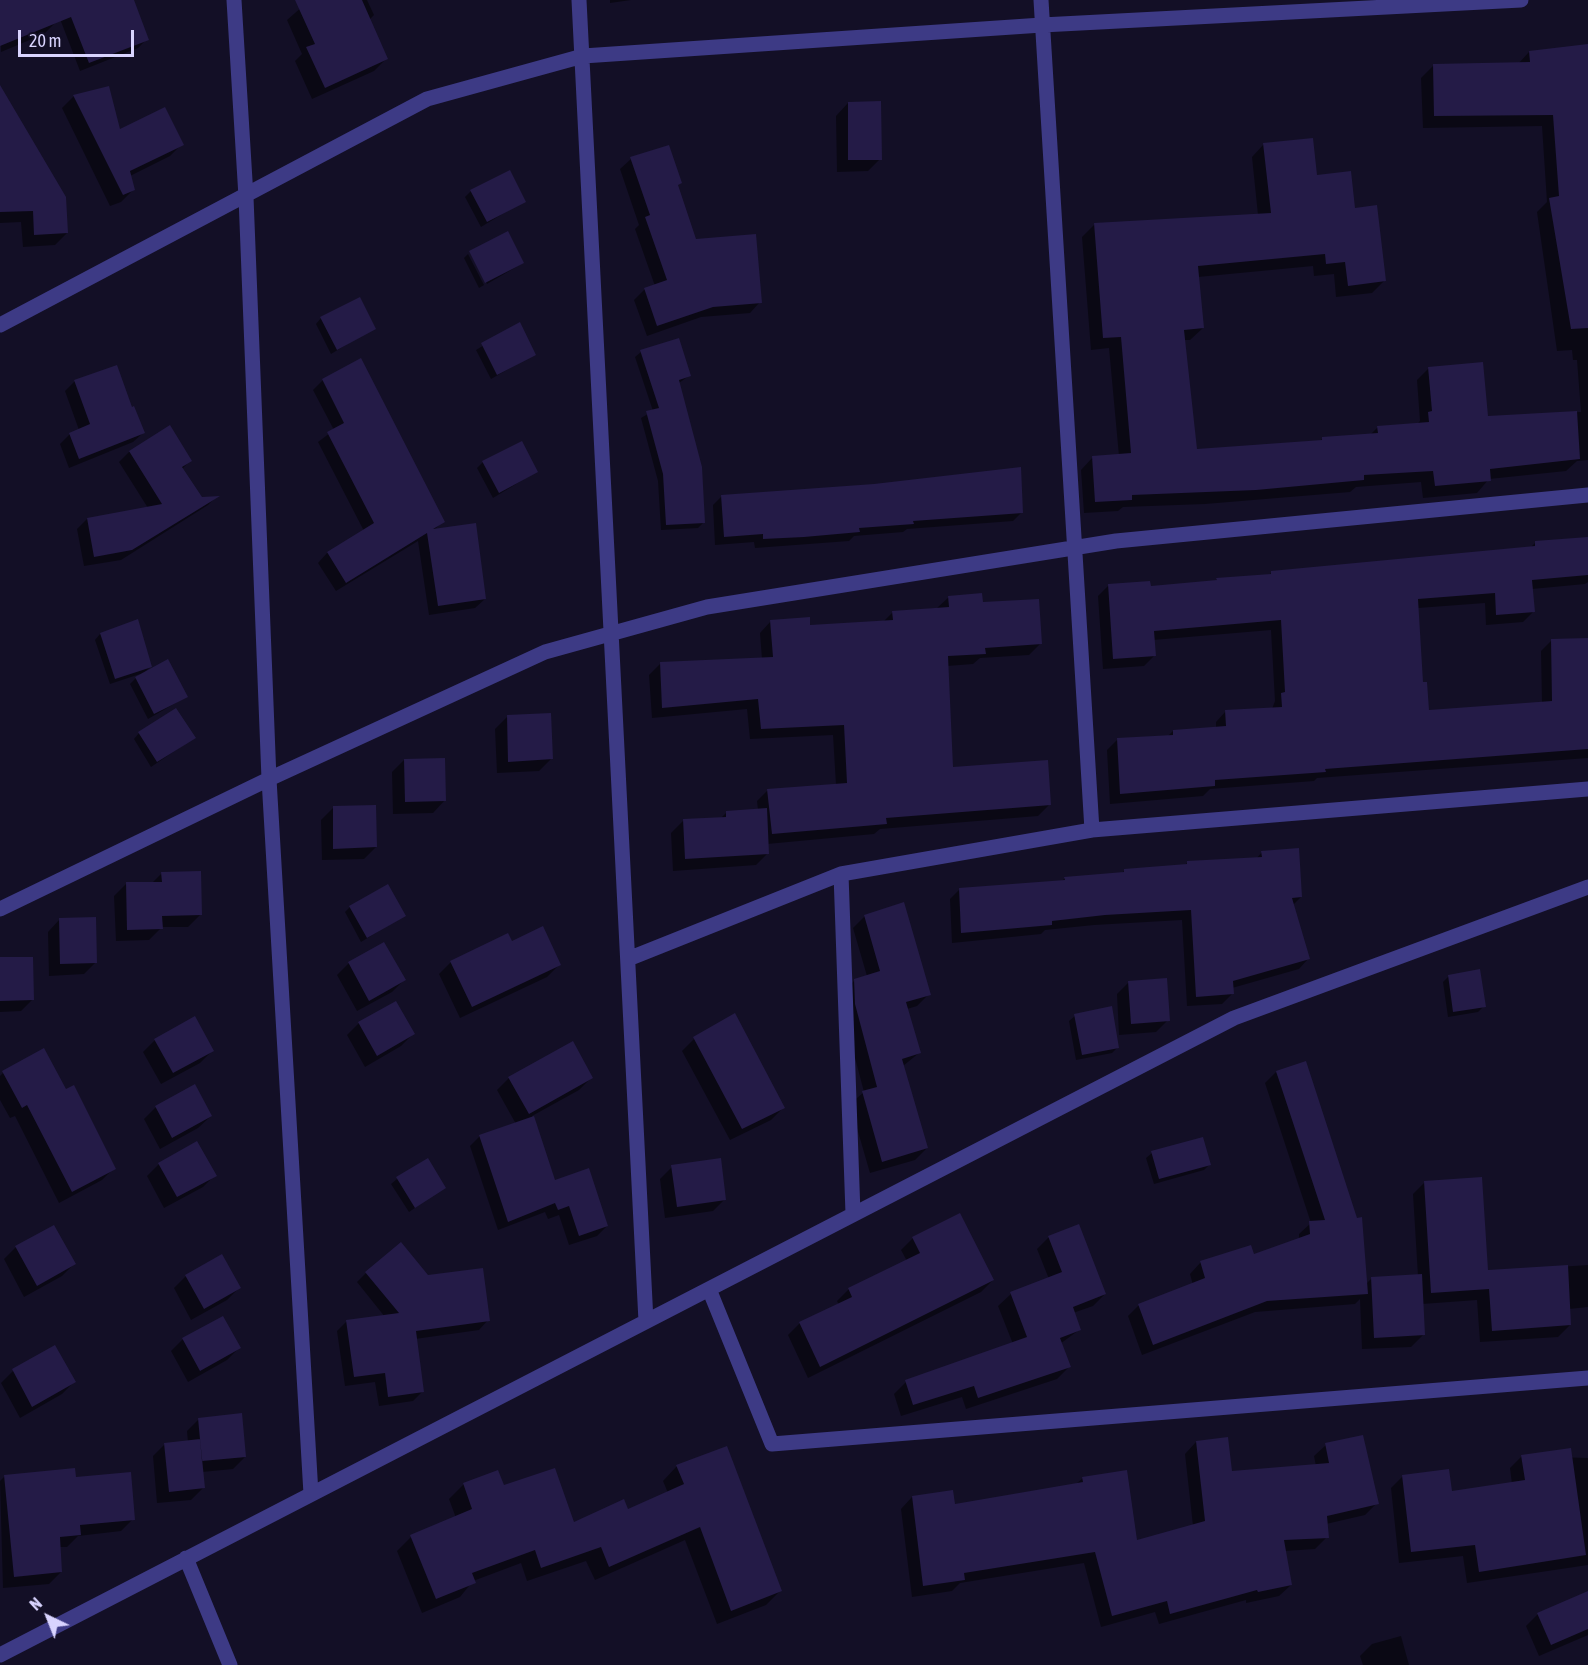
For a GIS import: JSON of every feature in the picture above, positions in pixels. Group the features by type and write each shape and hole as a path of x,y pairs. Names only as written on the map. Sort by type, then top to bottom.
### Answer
{"street":[{"path":"234,0 246,197 269,779 311,1494"},
{"path":"579,0 646,1321"},
{"path":"1041,0 1077,548 1092,830"},
{"path":"0,325 246,197 427,99 583,56 1042,25 1521,0"},
{"path":"0,909 269,779 545,652 707,607 1116,541 1588,495"},
{"path":"628,959 841,874 1092,830 1588,789"},
{"path":"841,874 853,1214"},
{"path":"0,1655 1234,1018 1588,887"},
{"path":"709,1288 772,1444 1588,1377"},
{"path":"186,1558 230,1665"}],"building":[{"path":"0,0 134,0 149,40 89,63 71,17 0,46"},
{"path":"295,0 362,0 388,59 325,88 306,47 315,44"},
{"path":"1588,44 1588,328 1571,329 1549,198 1559,196 1553,115 1434,116 1433,64 1530,62 1529,51"},
{"path":"0,85 66,197 68,233 34,235 33,211 0,212"},
{"path":"109,86 120,129 165,107 184,145 130,171 135,190 123,195 73,95"},
{"path":"881,101 882,160 848,160 848,102"},
{"path":"1313,138 1317,175 1351,171 1355,208 1377,205 1386,281 1348,286 1345,262 1326,264 1325,254 1198,266 1204,328 1184,330 1197,449 1322,440 1322,437 1378,433 1377,426 1429,422 1428,412 1432,411 1428,367 1483,362 1488,416 1577,411 1580,459 1490,469 1491,481 1435,486 1433,471 1364,475 1364,480 1256,490 1132,495 1132,500 1095,502 1092,456 1131,453 1121,337 1103,338 1094,223 1271,213 1263,143"},
{"path":"669,145 682,183 678,185 696,239 756,234 762,303 713,307 657,326 644,288 667,280 645,217 650,215 630,157"},
{"path":"510,170 526,202 487,222 470,190"},
{"path":"508,231 524,263 485,283 469,251"},
{"path":"360,297 376,329 337,350 320,317"},
{"path":"520,322 536,355 497,375 481,343"},
{"path":"679,338 691,376 679,380 702,467 705,523 666,525 663,474 646,411 659,408 640,350"},
{"path":"361,358 445,522 433,529 476,523 486,599 438,606 427,533 346,583 327,552 374,523 327,432 344,423 322,379"},
{"path":"117,365 132,407 134,406 145,433 79,459 69,433 90,424 74,380"},
{"path":"170,425 192,461 182,467 202,497 220,496 132,550 94,557 87,518 162,504 129,451"},
{"path":"522,441 538,472 499,493 482,461"},
{"path":"1021,467 1023,513 913,521 914,524 859,528 860,532 804,537 763,539 763,534 724,537 721,495 874,484"},
{"path":"1588,537 1588,575 1532,580 1535,612 1496,615 1495,593 1418,599 1423,682 1427,682 1429,710 1552,701 1551,639 1588,638 1588,749 1325,769 1326,772 1215,780 1215,786 1120,794 1117,738 1173,735 1173,730 1226,726 1225,710 1282,707 1281,693 1285,692 1281,620 1154,631 1156,656 1113,659 1108,584 1150,581 1151,586 1217,580 1216,578 1271,574 1271,571 1535,546 1535,541"},
{"path":"982,593 983,602 1039,599 1042,644 985,648 986,654 948,656 953,767 1048,760 1051,805 886,818 887,824 772,834 767,789 847,783 844,725 761,729 758,699 662,708 660,662 773,657 770,620 810,617 810,625 893,620 892,611 949,607 948,596"},
{"path":"138,619 152,667 115,679 100,633"},
{"path":"168,659 188,697 154,714 135,677"},
{"path":"176,708 196,738 157,762 138,732"},
{"path":"551,713 553,759 508,762 507,715"},
{"path":"445,758 446,801 405,802 404,759"},
{"path":"376,805 377,847 333,849 333,806"},
{"path":"767,808 769,854 685,859 683,819 726,817 726,811"},
{"path":"1299,848 1302,897 1292,898 1310,959 1233,981 1234,994 1196,997 1191,910 1105,915 1052,921 1052,925 961,933 959,888 1065,880 1064,877 1187,864 1187,861 1262,857 1261,851"},
{"path":"201,871 202,915 162,916 163,929 127,930 126,882 162,882 161,872"},
{"path":"388,884 406,916 367,938 349,906"},
{"path":"904,902 931,995 906,1002 921,1053 902,1059 928,1148 882,1162 862,1091 877,1087 855,1004 854,979 880,971 864,915"},
{"path":"96,917 97,963 60,964 59,918"},
{"path":"543,926 561,965 472,1007 450,961 508,933 512,941"},
{"path":"384,942 406,980 369,1001 348,962"},
{"path":"0,957 33,957 34,1000 0,1001"},
{"path":"1480,969 1486,1007 1453,1012 1448,975"},
{"path":"1167,978 1170,1021 1131,1024 1128,981"},
{"path":"396,1001 415,1034 377,1056 358,1022"},
{"path":"1112,1006 1119,1048 1082,1055 1074,1014"},
{"path":"735,1013 785,1108 742,1129 693,1037"},
{"path":"195,1016 214,1051 173,1073 154,1039"},
{"path":"573,1041 593,1078 529,1114 508,1077"},
{"path":"44,1048 66,1089 74,1085 116,1169 72,1192 27,1105 22,1108 2,1071"},
{"path":"1306,1061 1357,1218 1362,1217 1368,1294 1267,1301 1153,1345 1138,1304 1205,1278 1200,1261 1251,1245 1254,1254 1310,1234 1309,1221 1325,1220 1276,1071"},
{"path":"195,1084 212,1116 172,1138 155,1106"},
{"path":"534,1116 555,1180 589,1168 608,1226 579,1236 569,1206 558,1210 555,1203 508,1222 479,1135"},
{"path":"1203,1137 1211,1165 1159,1179 1151,1151"},
{"path":"197,1141 217,1176 177,1197 158,1163"},
{"path":"428,1158 446,1188 415,1208 396,1177"},
{"path":"721,1158 726,1200 677,1207 671,1165"},
{"path":"1482,1177 1488,1270 1568,1265 1571,1325 1492,1331 1489,1289 1431,1293 1424,1181"},
{"path":"960,1213 994,1280 820,1367 799,1322 852,1297 848,1288 920,1253 912,1237"},
{"path":"1079,1224 1106,1294 1073,1307 1081,1330 1060,1338 1071,1367 978,1398 974,1386 913,1405 905,1380 1027,1337 1010,1292 1062,1272 1048,1236"},
{"path":"54,1225 76,1264 37,1286 15,1246"},
{"path":"401,1242 428,1275 483,1268 490,1321 416,1331 424,1392 388,1397 385,1373 354,1377 346,1320 399,1313 365,1272"},
{"path":"222,1254 241,1288 204,1309 185,1275"},
{"path":"1422,1274 1425,1335 1374,1338 1371,1277"},
{"path":"223,1316 241,1348 200,1371 182,1338"},
{"path":"55,1345 76,1382 32,1407 12,1369"},
{"path":"242,1413 246,1457 202,1461 198,1418"},
{"path":"1363,1435 1379,1504 1327,1516 1329,1538 1284,1540 1292,1585 1258,1592 1257,1590 1170,1614 1167,1601 1112,1616 1095,1552 964,1573 965,1580 923,1586 912,1496 953,1490 955,1504 1083,1482 1082,1477 1127,1470 1137,1540 1205,1521 1196,1441 1228,1437 1232,1471 1329,1463 1325,1443"},
{"path":"200,1439 205,1488 169,1492 164,1443"},
{"path":"727,1446 782,1591 731,1611 700,1527 609,1567 601,1547 541,1568 535,1550 472,1573 476,1583 436,1599 410,1535 472,1509 463,1483 498,1470 504,1485 555,1468 574,1522 624,1499 628,1509 684,1484 676,1465"},
{"path":"1571,1448 1586,1555 1479,1572 1475,1545 1411,1552 1402,1475 1449,1469 1452,1491 1525,1480 1521,1455"},
{"path":"75,1468 76,1477 131,1472 135,1520 80,1525 81,1535 60,1537 62,1572 14,1577 4,1475"},
{"path":"1588,1591 1588,1629 1551,1645 1537,1613"}]}
